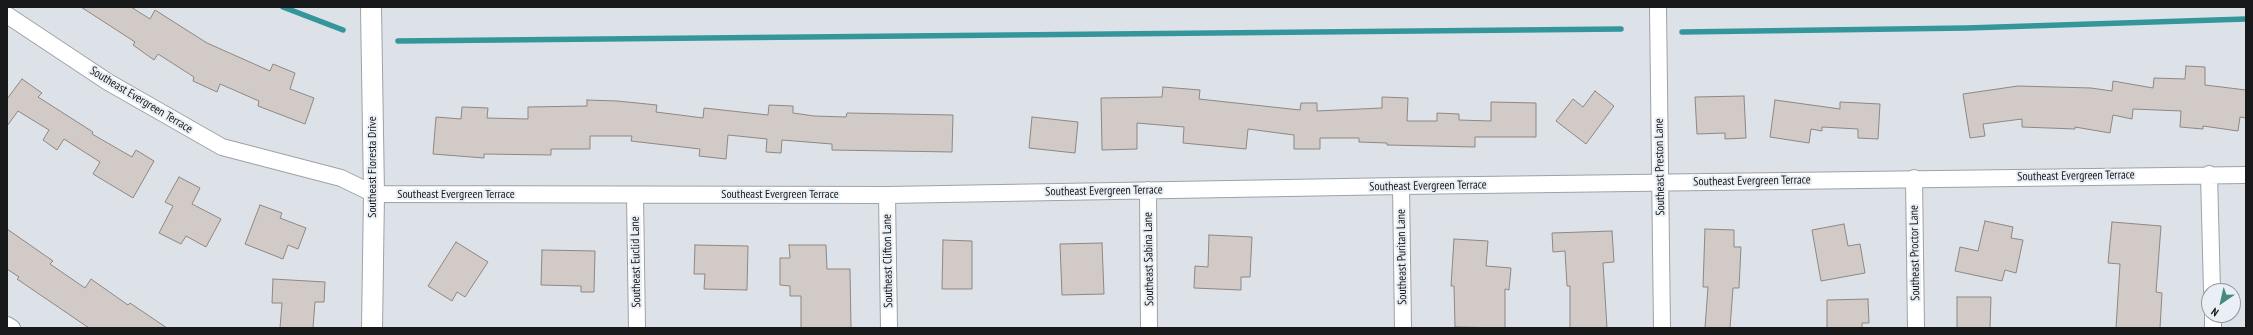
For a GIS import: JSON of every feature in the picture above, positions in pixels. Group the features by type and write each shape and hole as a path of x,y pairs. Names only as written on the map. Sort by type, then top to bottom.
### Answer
{"street":[{"name":"Southeast Floresta Drive","path":"371,7 374,194 372,328"},
{"name":"Southeast Preston Lane","path":"1658,7 1662,328"},
{"name":"Southeast Evergreen Terrace","path":"7,15 108,82 222,147 341,178 374,194 635,196 887,195 1914,178 2209,174 2246,175"},
{"path":"2209,174 2212,283"},
{"name":"Southeast Proctor Lane","path":"1914,178 1916,328"},
{"name":"Southeast Puritan Lane","path":"1401,186 1403,328"},
{"name":"Southeast Sabina Lane","path":"1148,190 1150,328"},
{"name":"Southeast Clifton Lane","path":"887,195 889,328"},
{"name":"Southeast Euclid Lane","path":"635,196 637,328"},
{"path":"7,325 12,328"}],"building":[{"path":"81,7 131,7 150,19 155,10 207,43 270,71 273,64 295,73 290,89 314,98 305,124 258,106 259,101 220,84 217,92 193,81 194,77 158,54 154,60 133,45 135,42"},
{"path":"2186,66 2205,67 2205,85 2246,90 2246,118 2240,117 2238,131 2203,126 2203,129 2180,127 2181,111 2133,109 2132,119 2113,115 2110,133 2075,127 2075,129 2022,127 2022,119 1983,124 1985,136 1970,138 1963,94 2018,86 2091,88 2112,91 2113,81 2153,88 2154,78 2185,79"},
{"path":"22,79 42,93 38,97 93,132 92,134 132,157 136,150 154,161 133,198 93,174 100,162 64,139 57,150 43,140 49,130 18,111 7,126 7,99"},
{"path":"1163,87 1200,90 1199,99 1300,110 1301,103 1317,103 1317,111 1382,108 1382,97 1408,98 1407,121 1437,121 1437,113 1459,114 1459,120 1491,121 1491,102 1536,103 1536,137 1475,137 1475,147 1387,145 1387,143 1359,142 1359,138 1320,138 1320,149 1294,149 1294,135 1248,129 1246,149 1183,143 1184,127 1137,123 1137,149 1102,150 1101,98 1162,97"},
{"path":"1595,91 1614,106 1586,144 1556,121 1573,99 1583,107"},
{"path":"1744,96 1746,138 1725,139 1725,133 1697,134 1695,97"},
{"path":"587,100 657,105 656,112 703,118 704,108 768,115 769,105 793,106 793,113 814,116 846,117 847,113 953,115 952,152 832,150 832,144 782,140 781,153 766,152 767,139 728,135 726,159 699,156 700,149 631,141 632,136 590,136 590,149 551,149 551,155 484,154 484,158 433,154 436,117 461,119 462,107 488,108 487,118 528,119 528,107 587,106"},
{"path":"1775,100 1840,109 1840,102 1880,104 1878,139 1858,138 1858,129 1822,127 1822,131 1811,129 1809,143 1770,137"},
{"path":"1032,117 1078,122 1075,153 1029,148"},
{"path":"179,177 200,188 192,204 221,219 206,247 186,236 181,244 159,233 173,206 165,202"},
{"path":"260,205 282,213 280,218 306,228 298,249 288,245 283,259 245,244"},
{"path":"1985,221 2013,227 2011,238 2023,240 2016,273 2005,270 2002,281 1955,271 1960,247 1978,251"},
{"path":"2112,222 2161,226 2156,292 2162,293 2160,328 2116,328 2120,264 2108,263"},
{"path":"1844,224 1848,246 1860,244 1865,273 1821,281 1812,230"},
{"path":"7,229 53,261 50,264 85,288 91,279 128,305 130,303 167,328 89,328 17,279 19,277 7,269"},
{"path":"1705,229 1734,230 1734,247 1741,247 1739,288 1733,288 1730,328 1705,328 1708,287 1703,287"},
{"path":"1612,231 1614,262 1603,263 1607,328 1570,328 1570,286 1567,286 1565,251 1553,252 1552,233"},
{"path":"1209,235 1252,237 1250,277 1241,277 1241,290 1194,288 1195,266 1208,267"},
{"path":"1454,239 1488,241 1486,266 1511,268 1509,290 1505,289 1505,328 1455,327 1454,286 1451,286"},
{"path":"943,240 972,241 972,289 942,289"},
{"path":"456,242 488,262 465,297 457,292 452,301 428,286"},
{"path":"1102,243 1104,294 1062,295 1060,244"},
{"path":"695,245 748,246 747,290 704,289 705,274 694,274"},
{"path":"789,245 826,245 827,269 850,269 851,328 801,328 801,296 790,296 790,286 780,285 780,258 790,258"},
{"path":"542,250 595,251 594,292 581,292 581,286 541,285"},
{"path":"273,279 325,282 324,302 315,302 313,328 280,328 282,303 272,303"},
{"path":"1957,297 1991,297 1990,328 1957,328"},
{"path":"1868,299 1869,323 1862,323 1862,328 1827,328 1827,300"}],"waterway":[{"path":"283,7 343,30"},
{"path":"1682,32 1967,28 2246,19"},
{"path":"398,41 1621,29"}]}
